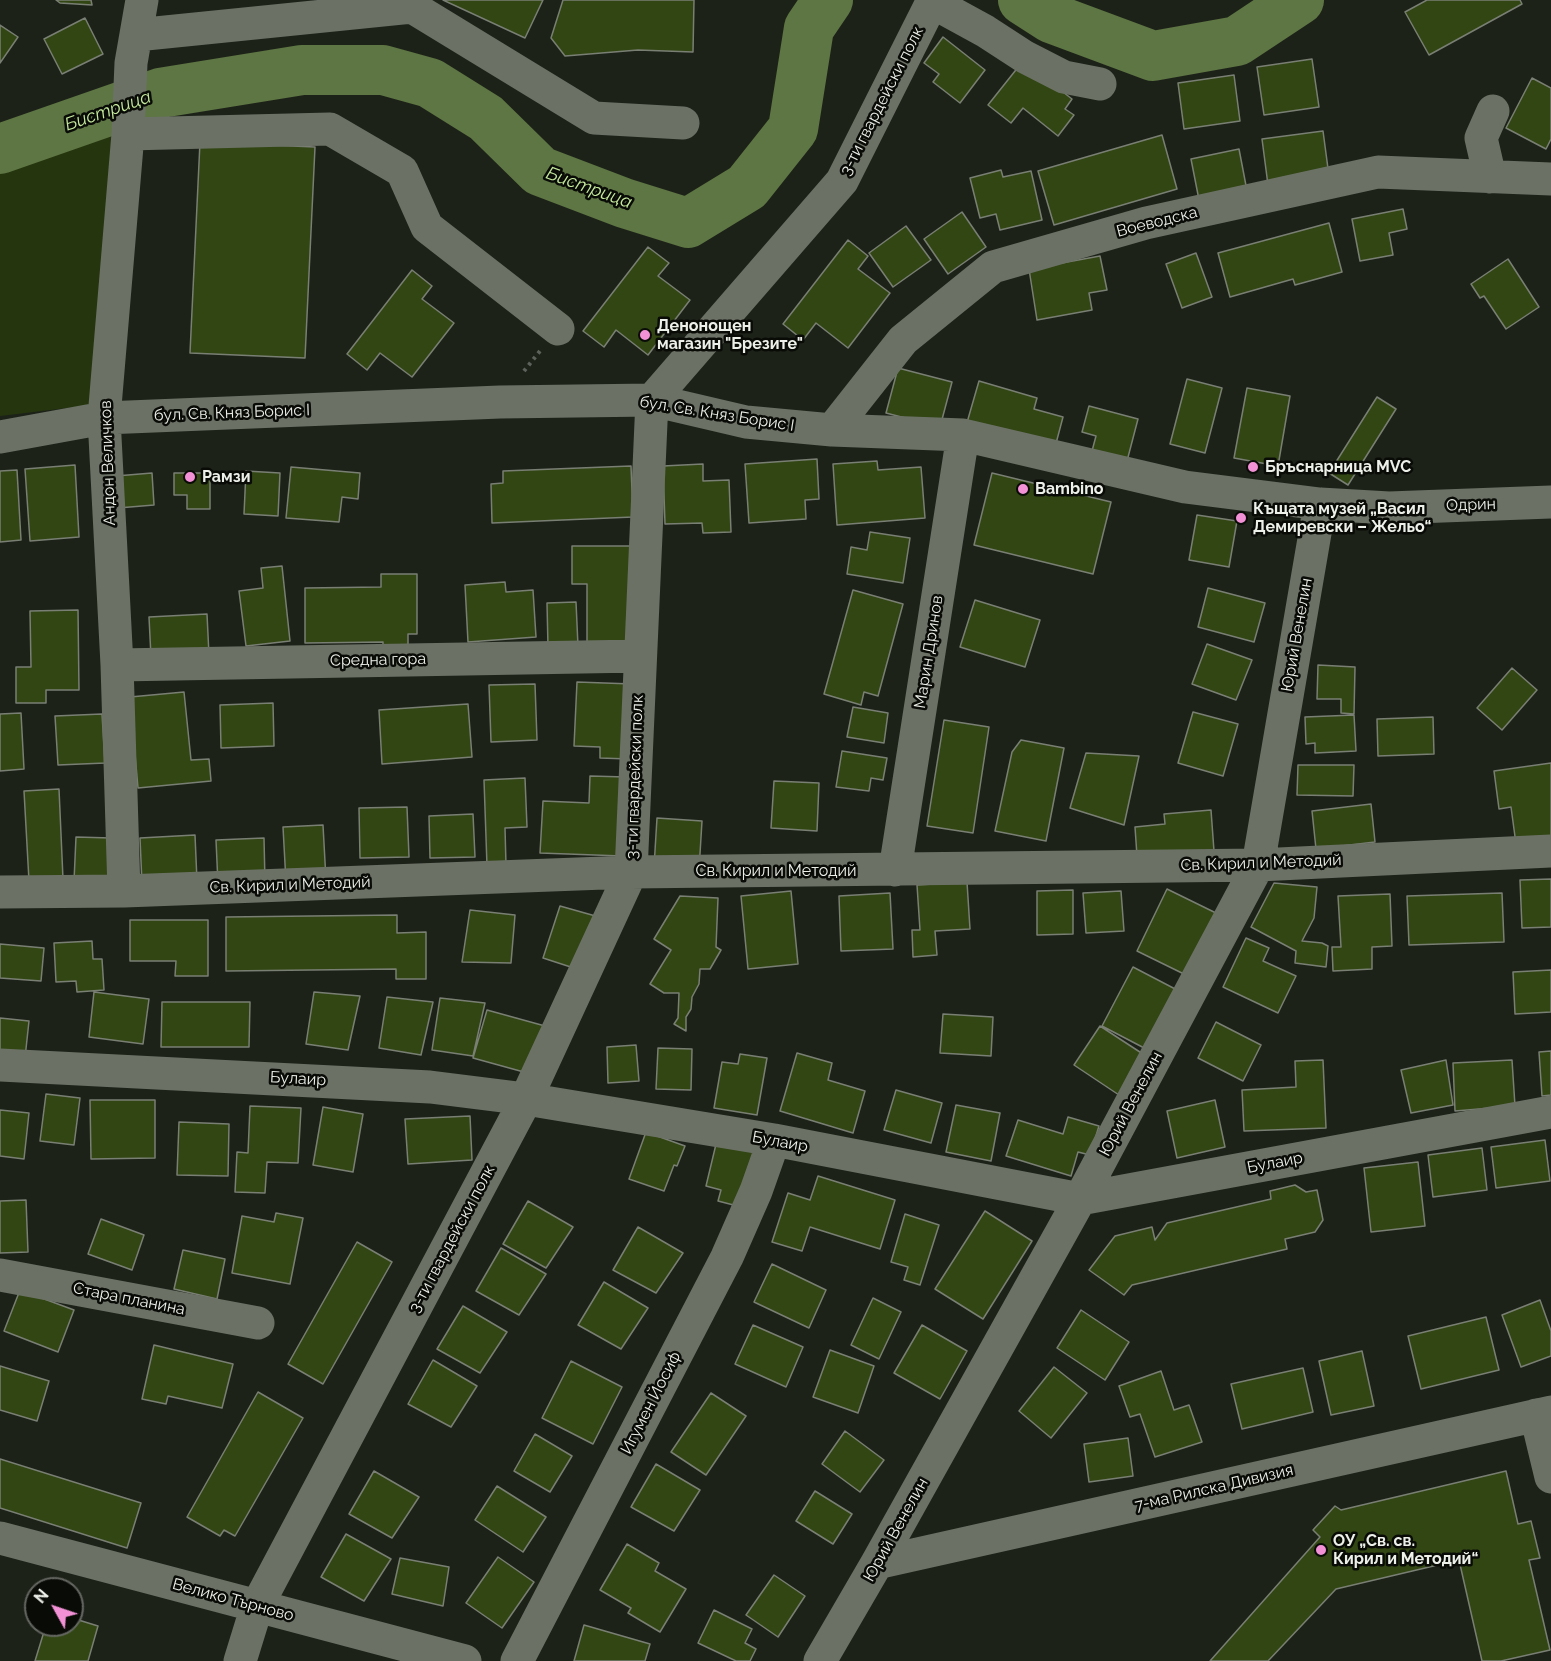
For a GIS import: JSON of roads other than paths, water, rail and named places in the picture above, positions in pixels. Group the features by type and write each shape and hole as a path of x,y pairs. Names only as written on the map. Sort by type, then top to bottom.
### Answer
{"street":[{"name":"Андон Величков","path":"124,891 117,664 104,418 134,49 142,0"},
{"path":"932,1 1025,57 1064,77 1100,84"},
{"name":"3-ти гвардейски полк","path":"240,1661 257,1606 526,1099 631,872 652,400 842,181 932,1"},
{"path":"134,49 412,7 594,118 683,123"},
{"path":"1490,177 1481,138 1493,111"},
{"path":"128,134 330,129 402,171 427,227 558,329"},
{"name":"Воеводска","path":"832,430 903,340 993,267 1146,223 1378,172 1551,179"},
{"name":"бул. Св. Княз Борис I","path":"0,437 104,418 500,402 652,400 746,422 832,430 963,435 1185,487 1320,504"},
{"name":"Марин Дринов","path":"895,870 963,435"},
{"name":"Одрин","path":"1320,504 1389,508 1551,502"},
{"name":"Юрий Венелин","path":"820,1661 1080,1199 1258,865 1320,504"},
{"name":"Средна гора","path":"117,664 640,656"},
{"name":"Св. Кирил и Методий","path":"0,892 124,891 631,872 1258,865 1551,851"},
{"name":"Булаир","path":"0,1065 430,1087 526,1099 774,1140 1080,1199 1551,1112"},
{"name":"Игумен Йосиф","path":"517,1661 727,1257 756,1191 774,1140"},
{"name":"Стара планина","path":"0,1275 258,1323"},
{"path":"1543,1414 1551,1477"},
{"name":"7-ма Рилска Дивизия","path":"877,1563 1543,1414"},
{"name":"Велико Търново","path":"0,1538 465,1661"}],"waterway":[{"name":"Бистрица","path":"0,149 160,93 302,70 383,70 430,83 486,118 540,171 624,203 688,223 747,187 793,129 809,28 828,0"},
{"name":"Бистрица","path":"1023,0 1051,18 1153,56 1237,41 1299,0"}],"place":[{"name":"Денонощен магазин \"Брезите\"","path":"645,335"},
{"name":"Бръснарница MVC","path":"1253,467"},
{"name":"Рамзи","path":"190,477"},
{"name":"Bambino","path":"1023,489"},
{"name":"Къщата музей „Васил Демиревски – Жельо“","path":"1241,518"},
{"name":"ОУ „Св. св. Кирил и Методий“","path":"1321,1550"}]}
